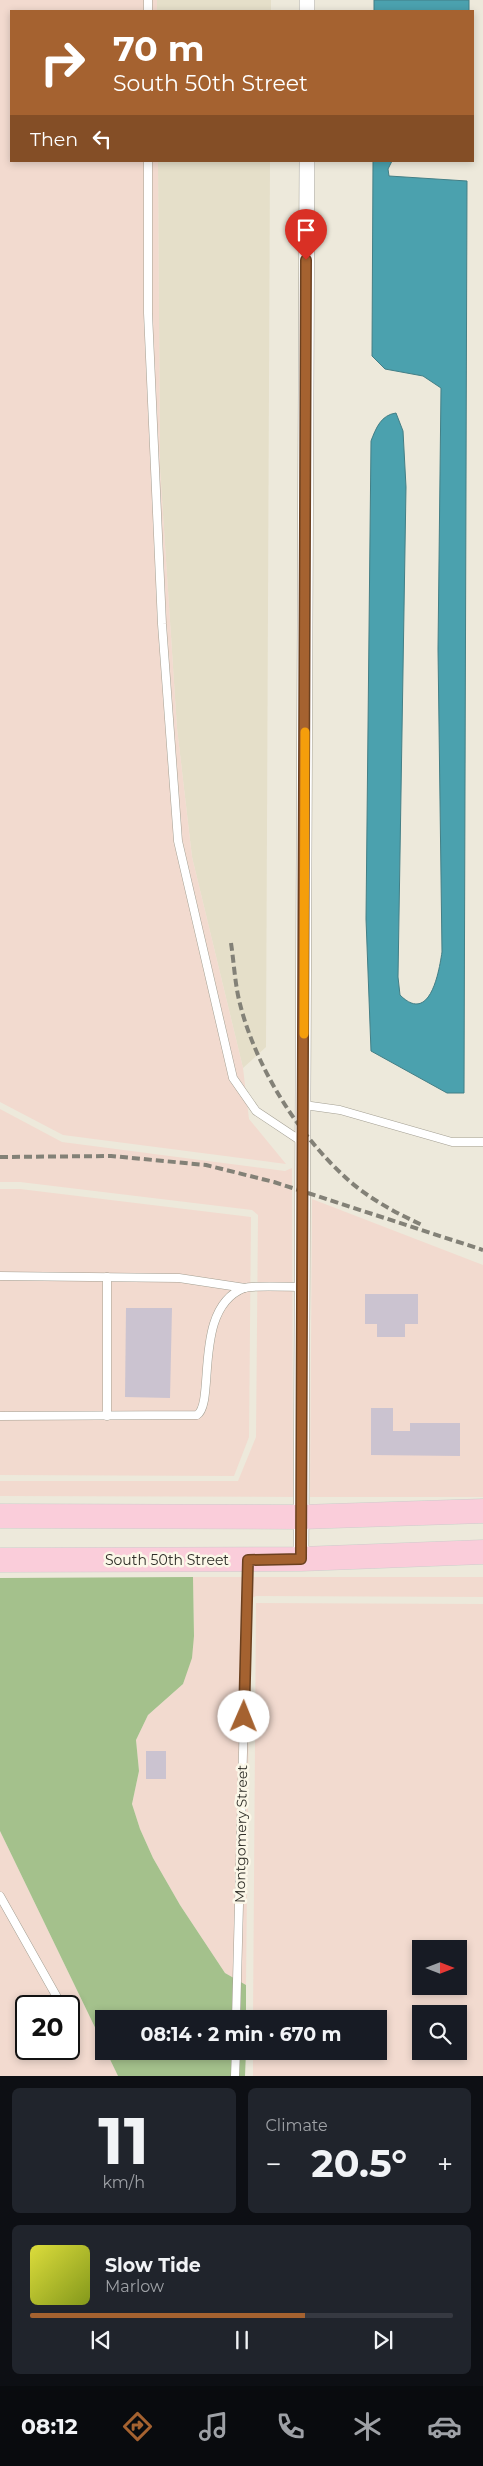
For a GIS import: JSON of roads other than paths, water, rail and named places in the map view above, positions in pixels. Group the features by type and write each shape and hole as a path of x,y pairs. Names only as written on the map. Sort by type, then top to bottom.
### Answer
{"main road":[{"path":"0,1516 302,1517 483,1511"},
{"name":"South 50th Street","path":"0,1560 248,1560 483,1552"}],"street":[{"path":"301,1559 307,162"}],"lane":[{"path":"148,162 148,322 162,624 178,841 233,1078 256,1111 304,1142"},
{"path":"304,1105 340,1110 452,1142 483,1142"},
{"path":"0,1276 179,1278 245,1288 302,1286"},
{"path":"107,1277 107,1416"},
{"path":"0,1416 191,1416 201,1412 205,1402 207,1351 215,1322 227,1301 245,1288"},
{"name":"Montgomery Street","path":"236,2010 248,1560"},
{"path":"0,1896 56,1995"},
{"path":"235,2076 236,2060"}],"water":[{"path":"374,0 469,0 469,10 374,10"},
{"path":"373,162 392,162 388,169 389,176 467,181 464,1093 447,1093 371,1051 366,919 371,441 383,419 396,413 403,431 406,487 398,977 400,995 410,1003 419,1004 426,1000 435,982 442,952 438,649 441,388 423,376 385,369 372,356"}],"railway":[{"path":"231,943 238,997 247,1028 256,1051 280,1098 327,1160 345,1177 382,1204 422,1225"},
{"path":"0,1157 111,1156 206,1165 274,1182 483,1250"}]}
